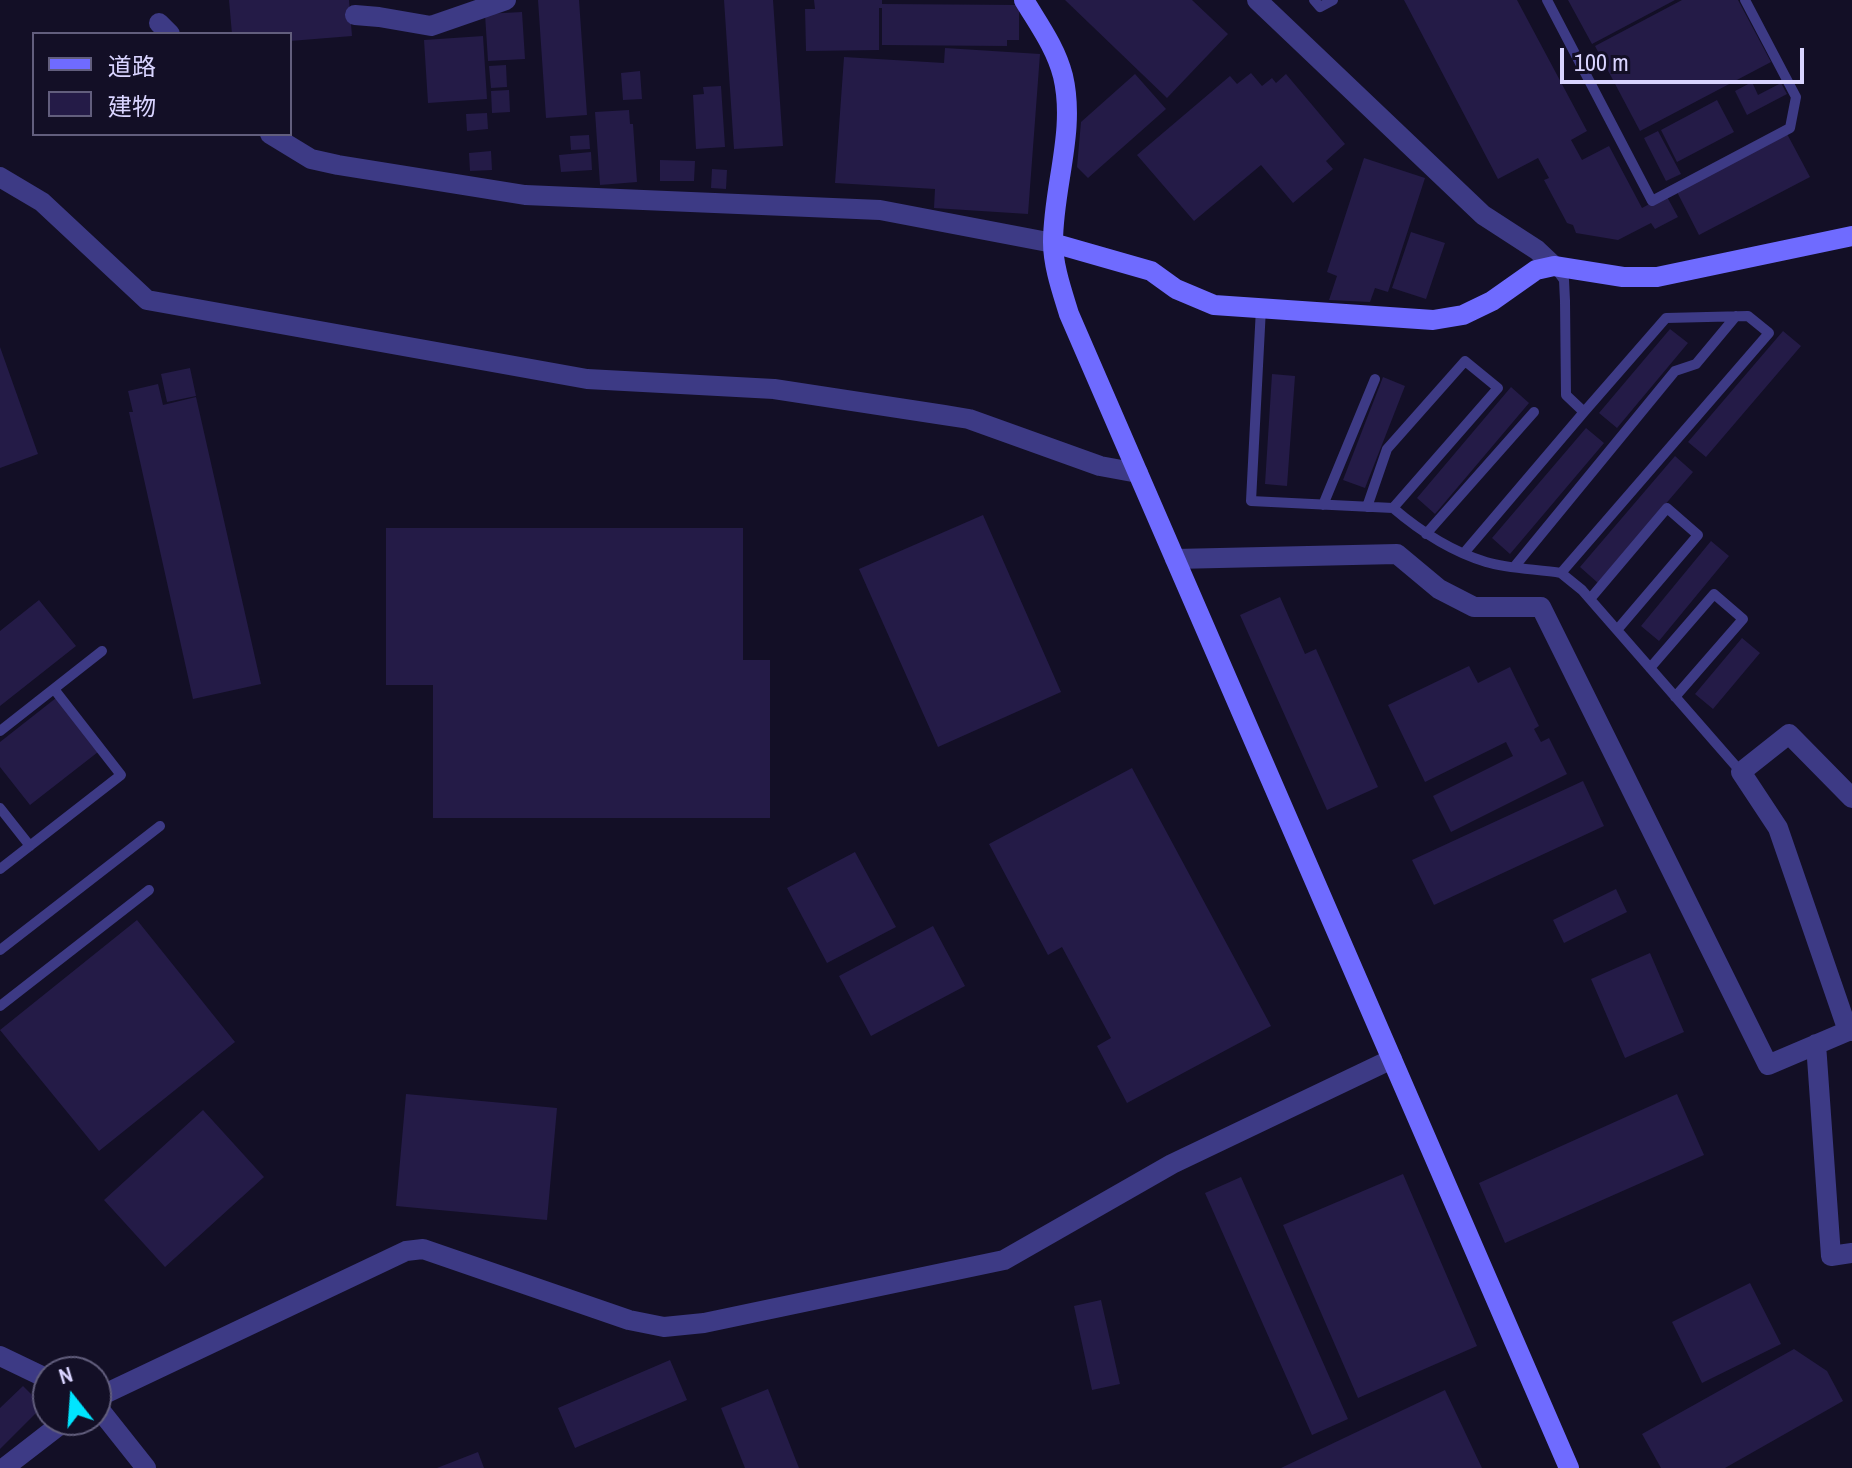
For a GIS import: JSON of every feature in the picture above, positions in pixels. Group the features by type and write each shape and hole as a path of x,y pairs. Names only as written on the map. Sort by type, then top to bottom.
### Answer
{"street":[{"path":"355,15 431,26 506,0"},
{"path":"1024,0 1056,53 1068,108 1053,243 1058,279 1069,314 1569,1468"},
{"path":"1257,0 1483,215 1537,250 1554,266"},
{"path":"273,136 311,159 525,195 880,210 1053,243 1151,271 1176,289 1214,305 1433,320 1463,315 1492,301 1536,270 1554,266 1623,277 1657,277 1852,236"},
{"path":"0,177 42,202 147,300 587,379 774,389 969,419 1100,466 1138,473"},
{"path":"1175,559 1397,554 1439,589 1474,607 1541,607 1768,1065 1850,1031 1778,828 1741,772 1789,734 1852,798"},
{"path":"1816,1044 1831,1256 1852,1253"},
{"path":"112,1390 406,1251 423,1249 629,1320 664,1327 704,1323 1004,1260 1172,1164 1392,1059"},
{"path":"0,1356 32,1371"},
{"path":"112,1425 146,1468"},
{"path":"4,1468 45,1436"}],"lane":[{"path":"1314,0 1320,7 1333,0"},
{"path":"1547,0 1652,201 1790,128 1796,97 1745,0"},
{"path":"1554,266 1564,280 1566,395 1584,412"},
{"path":"1261,308 1251,501 1393,508 1449,548 1488,562 1561,573 1590,599 1741,772"},
{"path":"1515,566 1675,371 1696,364 1736,316"},
{"path":"1464,553 1666,318 1748,316 1769,333 1561,573"},
{"path":"1367,507 1387,449 1465,361 1498,388 1393,508"},
{"path":"1323,505 1375,379"},
{"path":"1426,534 1534,412"},
{"path":"1590,599 1667,508 1698,535 1617,630"},
{"path":"1650,668 1714,594 1743,619 1675,697"},
{"path":"0,731 102,651"},
{"path":"0,869 121,775 54,689"},
{"path":"0,808 30,846"},
{"path":"0,950 160,826"},
{"path":"0,1006 149,890"}],"building":[{"path":"229,0 349,0 352,36 292,41 292,32 232,32"},
{"path":"538,0 579,0 587,115 546,118"},
{"path":"724,0 773,0 783,146 734,149"},
{"path":"814,0 1019,5 1019,40 1007,40 1007,46 882,45 882,8 879,8 879,50 806,51 805,9 815,9"},
{"path":"1065,0 1192,0 1228,34 1167,98"},
{"path":"1404,0 1517,0 1587,131 1571,140 1582,160 1609,146 1642,208 1666,195 1678,217 1655,229 1651,223 1618,240 1576,233 1573,225 1567,223 1544,180 1549,178 1538,158 1498,179"},
{"path":"1568,0 1675,0 1592,44"},
{"path":"1682,0 1738,0 1771,62 1640,131 1595,46"},
{"path":"522,12 525,59 488,61 485,14"},
{"path":"483,36 487,99 428,103 424,40"},
{"path":"945,48 1040,54 1028,214 934,208 935,189 835,183 844,57 944,63"},
{"path":"506,65 507,87 491,88 489,66"},
{"path":"640,71 642,99 623,100 621,73"},
{"path":"1251,73 1262,86 1272,78 1276,83 1286,74 1345,144 1326,161 1333,169 1293,203 1261,165 1194,221 1137,155 1230,76 1237,84"},
{"path":"1135,74 1166,109 1088,178 1077,167 1081,122"},
{"path":"1752,82 1758,95 1781,83 1787,94 1747,115 1735,91"},
{"path":"721,86 725,147 696,149 693,95 704,94 703,87"},
{"path":"509,90 510,112 492,113 491,91"},
{"path":"1717,100 1734,132 1677,162 1661,130"},
{"path":"629,110 630,124 633,124 637,182 600,185 595,112"},
{"path":"487,113 488,129 467,131 466,114"},
{"path":"1658,131 1681,174 1666,181 1644,138"},
{"path":"1786,132 1810,177 1699,235 1676,190"},
{"path":"589,135 590,149 571,150 570,136"},
{"path":"491,151 492,170 470,171 469,153"},
{"path":"591,152 592,170 561,172 559,155"},
{"path":"1364,158 1425,178 1388,292 1375,288 1370,302 1329,300 1337,276 1327,272"},
{"path":"660,160 695,161 694,181 660,181"},
{"path":"712,169 727,170 726,189 711,188"},
{"path":"1411,232 1445,243 1426,299 1392,288"},
{"path":"1670,329 1688,343 1617,428 1599,413"},
{"path":"1783,331 1801,346 1706,457 1688,442"},
{"path":"0,347 38,454 0,468"},
{"path":"190,368 196,396 167,402 161,374"},
{"path":"1272,374 1295,376 1287,486 1265,484"},
{"path":"1383,377 1405,386 1365,488 1343,480"},
{"path":"158,384 163,405 196,397 261,684 193,699 129,412 133,412 128,391"},
{"path":"1511,387 1529,403 1435,514 1417,498"},
{"path":"1586,428 1604,443 1510,554 1492,538"},
{"path":"1675,456 1693,472 1598,583 1580,567"},
{"path":"983,515 1061,692 938,747 859,569"},
{"path":"386,528 743,528 743,660 770,660 770,818 433,818 433,685 386,685"},
{"path":"1711,541 1729,556 1659,641 1641,626"},
{"path":"1280,597 1305,654 1316,649 1378,787 1327,810 1240,615"},
{"path":"39,600 76,646 0,706 0,631"},
{"path":"1742,638 1760,653 1713,709 1695,694"},
{"path":"1469,666 1478,683 1510,667 1539,726 1534,729 1541,742 1549,738 1567,774 1451,832 1433,796 1513,756 1506,742 1425,782 1388,705"},
{"path":"56,698 98,752 30,805 0,767 0,742"},
{"path":"1132,768 1271,1026 1127,1103 1097,1046 1111,1038 1062,947 1048,955 989,844"},
{"path":"1583,781 1604,826 1434,905 1412,860"},
{"path":"855,852 896,927 827,963 787,888"},
{"path":"1616,889 1627,912 1564,943 1553,920"},
{"path":"137,920 235,1042 99,1151 0,1030"},
{"path":"933,926 965,986 871,1036 839,976"},
{"path":"1650,953 1684,1032 1625,1058 1591,979"},
{"path":"406,1094 557,1108 547,1220 396,1206"},
{"path":"1677,1094 1704,1155 1505,1243 1479,1183"},
{"path":"203,1110 264,1177 165,1267 104,1200"},
{"path":"1403,1174 1477,1346 1358,1398 1283,1225"},
{"path":"1241,1177 1348,1419 1312,1435 1205,1193"},
{"path":"1750,1283 1781,1344 1702,1383 1672,1322"},
{"path":"1101,1300 1120,1384 1092,1390 1074,1306"},
{"path":"1794,1349 1827,1371 1843,1401 1725,1468 1661,1468 1642,1434"},
{"path":"670,1360 687,1400 575,1448 558,1408"},
{"path":"23,1386 32,1395 32,1417 0,1449 0,1408"},
{"path":"768,1389 799,1468 745,1468 721,1408"},
{"path":"1445,1390 1482,1468 1281,1468"},
{"path":"478,1452 484,1468 437,1468"}]}
